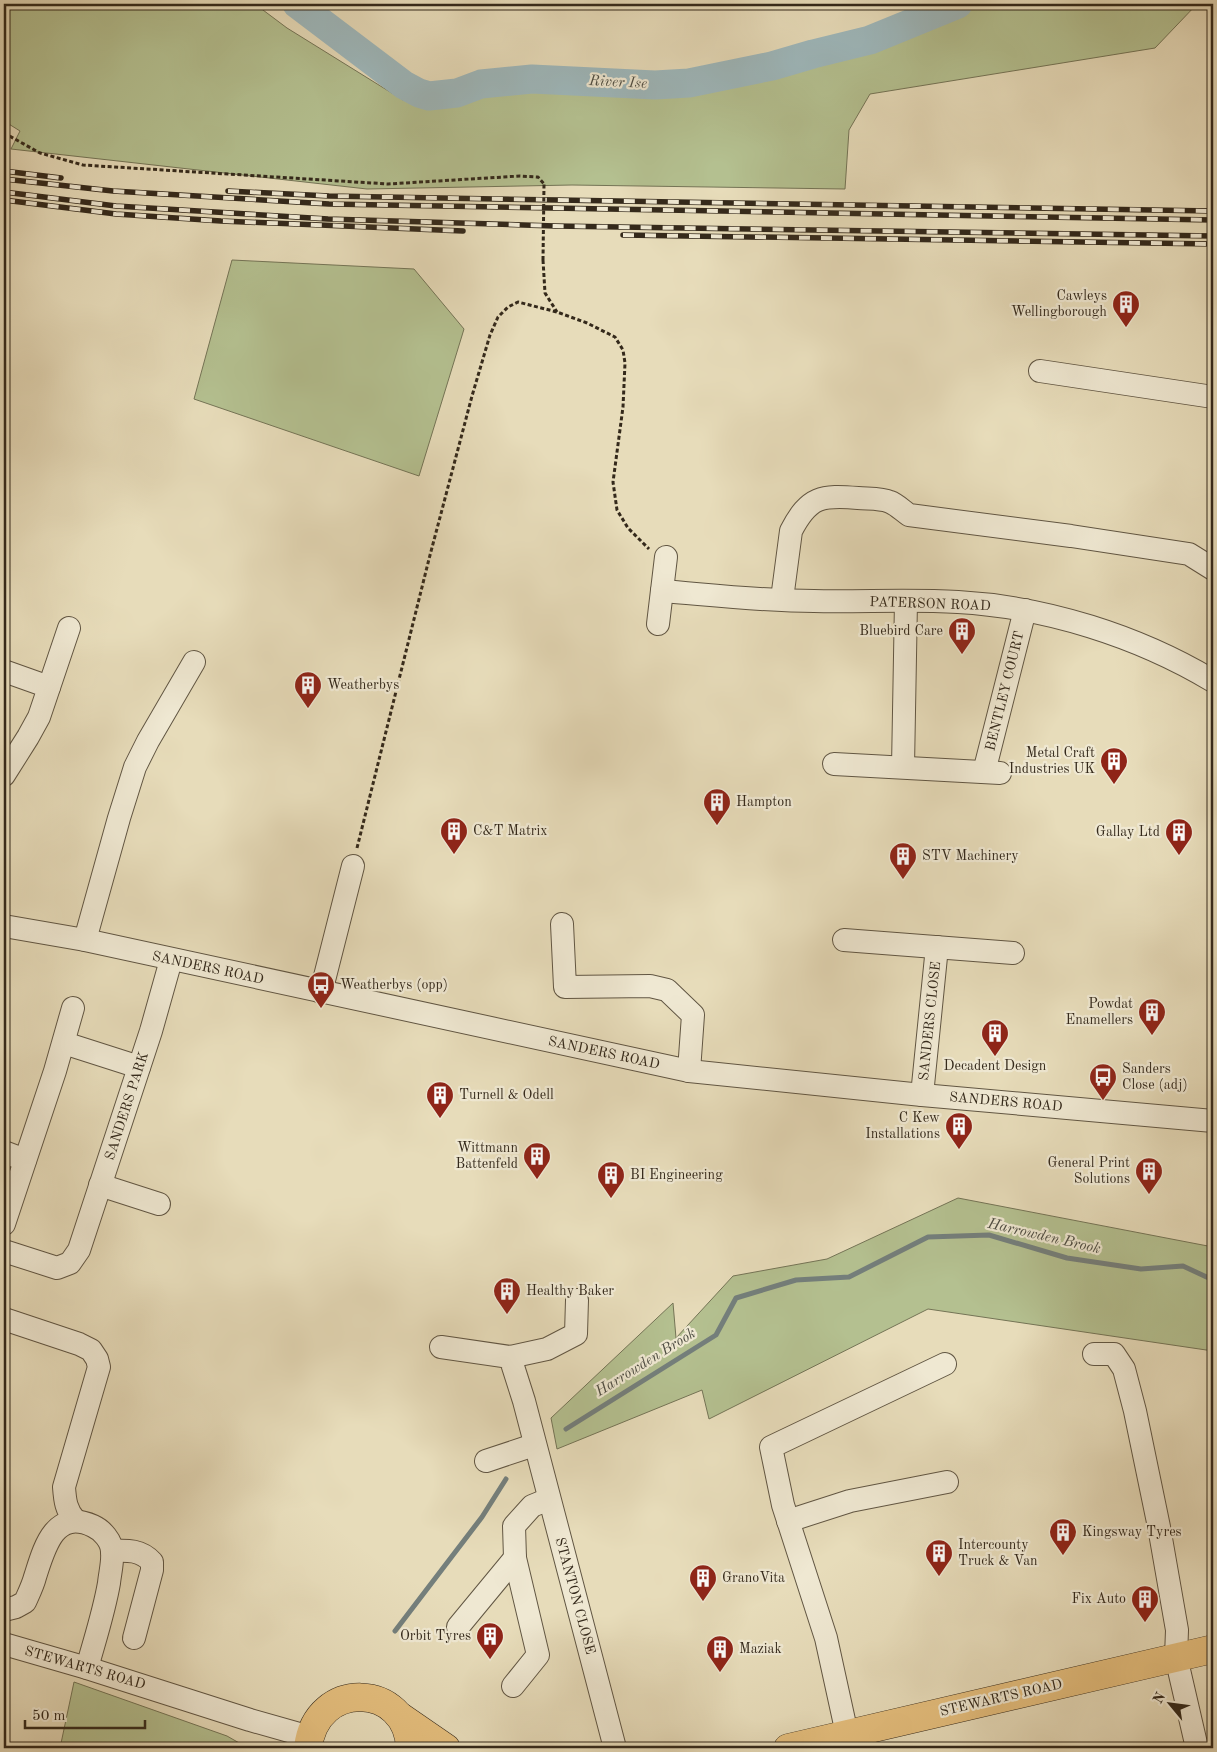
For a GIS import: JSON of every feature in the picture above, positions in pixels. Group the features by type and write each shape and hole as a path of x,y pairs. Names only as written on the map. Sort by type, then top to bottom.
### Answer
{"main road":[{"name":"STEWARTS ROAD","path":"788,1748 1213,1649"},
{"path":"309,1742 318,1719 331,1705 349,1698 369,1698 387,1704 401,1718 446,1748"},
{"path":"401,1718 410,1736 410,1748"}],"street":[{"path":"1040,371 1213,397"},
{"path":"782,599 788,540 791,531 796,521 810,504 822,498 833,496 890,502 909,515 1071,536 1188,554 1213,569"},
{"path":"658,624 666,557"},
{"name":"PATERSON ROAD","path":"662,591 811,601 957,602 1026,610 1050,615 1132,642 1213,681"},
{"path":"903,768 906,601"},
{"name":"BENTLEY COURT","path":"834,764 992,772 1026,610"},
{"path":"4,775 39,717 69,628"},
{"path":"85,940 135,767 194,662"},
{"path":"4,670 49,687"},
{"path":"321,992 353,866"},
{"path":"562,924 565,987 650,986 667,990 693,1015 689,1071"},
{"name":"SANDERS ROAD","path":"4,926 85,940 689,1071 922,1095 1213,1121"},
{"name":"SANDERS CLOSE","path":"844,940 1013,953"},
{"name":"SANDERS CLOSE","path":"922,1095 937,947"},
{"name":"SANDERS PARK","path":"4,1251 57,1268 70,1263 79,1250 139,1067 171,960"},
{"path":"4,1224 64,1043 73,1008"},
{"path":"64,1043 139,1067"},
{"path":"4,1152 26,1160"},
{"path":"100,1185 159,1204"},
{"path":"441,1347 510,1357 547,1349 576,1334 577,1300"},
{"path":"4,1319 79,1344 91,1350 97,1359 99,1367 64,1487 65,1504 68,1512 75,1520 94,1526 103,1533 109,1541 112,1551 104,1610 87,1668"},
{"path":"1094,1354 1114,1354 1124,1369 1135,1411 1159,1527 1176,1630 1176,1657 1197,1748"},
{"name":"STANTON CLOSE","path":"510,1357 524,1401 615,1748"},
{"path":"846,1734 826,1638 783,1505 771,1447 945,1364"},
{"path":"486,1461 534,1445"},
{"path":"788,1521 850,1501 947,1482"},
{"path":"513,1686 538,1654 515,1558 514,1526 532,1506 549,1499"},
{"path":"4,1610 16,1608 26,1602 49,1539 57,1529 75,1520"},
{"path":"112,1551 138,1552 152,1562 152,1570 134,1638"},
{"path":"458,1627 515,1558"},
{"name":"STEWARTS ROAD","path":"4,1644 193,1701 309,1742"}],"path":[{"path":"4,132 40,153 83,165 388,184 501,176 538,176 544,184 543,260 545,293 557,312"},
{"path":"353,866 428,559 490,335 498,316 508,307 518,302 534,305 557,312 616,337 623,350 625,363 623,407 613,482 617,510 628,528 639,540 651,550 666,557"}],"green space":[{"path":"4,4 255,4 287,28 403,100 411,81 430,96 457,93 481,84 532,79 655,85 689,83 772,66 870,40 958,4 1197,4 1155,48 870,94 849,130 845,189 572,185 367,189 11,149 20,131 4,121"},
{"path":"232,260 414,269 464,329 419,476 194,399"},
{"path":"958,1198 1213,1247 1213,1351 928,1309 709,1419 702,1390 557,1449 551,1418 673,1303 676,1338 733,1276 827,1259"},
{"path":"74,1682 227,1736 248,1748 60,1748"}],"waterway":[{"name":"River Ise","path":"297,4 404,85 429,96 457,93 481,84 532,79 655,85 689,83 772,66 870,40 958,4"},
{"name":"Harrowden Brook","path":"566,1429 716,1335 736,1298 796,1280 849,1277 928,1237 989,1235 1067,1258 1141,1269 1183,1266 1213,1280"},
{"name":"Harrowden Brook","path":"395,1631 482,1517 506,1479"}],"railway":[{"path":"4,171 61,178"},
{"path":"4,179 113,191 329,204 1213,220"},
{"path":"228,191 329,196 1213,211"},
{"path":"4,192 116,206 328,219 555,226 1213,236"},
{"path":"4,200 116,214 221,221 463,231"},
{"path":"623,235 1213,244"}],"place":[{"name":"Cawleys Wellingborough","path":"1126,328"},
{"name":"Bluebird Care","path":"962,655"},
{"name":"Weatherbys","path":"308,709"},
{"name":"Metal Craft Industries UK","path":"1114,785"},
{"name":"Hampton","path":"717,826"},
{"name":"C&T Matrix","path":"454,855"},
{"name":"Gallay Ltd","path":"1179,856"},
{"name":"STV Machinery","path":"903,880"},
{"name":"Weatherbys (opp)","path":"321,1009"},
{"name":"Powdat Enamellers","path":"1152,1036"},
{"name":"Decadent Design","path":"995,1057"},
{"name":"Sanders Close (adj)","path":"1103,1101"},
{"name":"Turnell & Odell","path":"440,1119"},
{"name":"C Kew Installations","path":"959,1150"},
{"name":"Wittmann Battenfeld","path":"537,1180"},
{"name":"General Print Solutions","path":"1149,1195"},
{"name":"BI Engineering","path":"611,1199"},
{"name":"Healthy Baker","path":"507,1315"},
{"name":"Kingsway Tyres","path":"1063,1556"},
{"name":"Intercounty Truck & Van","path":"939,1577"},
{"name":"GranoVita","path":"703,1602"},
{"name":"Fix Auto","path":"1145,1623"},
{"name":"Orbit Tyres","path":"490,1660"},
{"name":"Maziak","path":"720,1673"}]}
